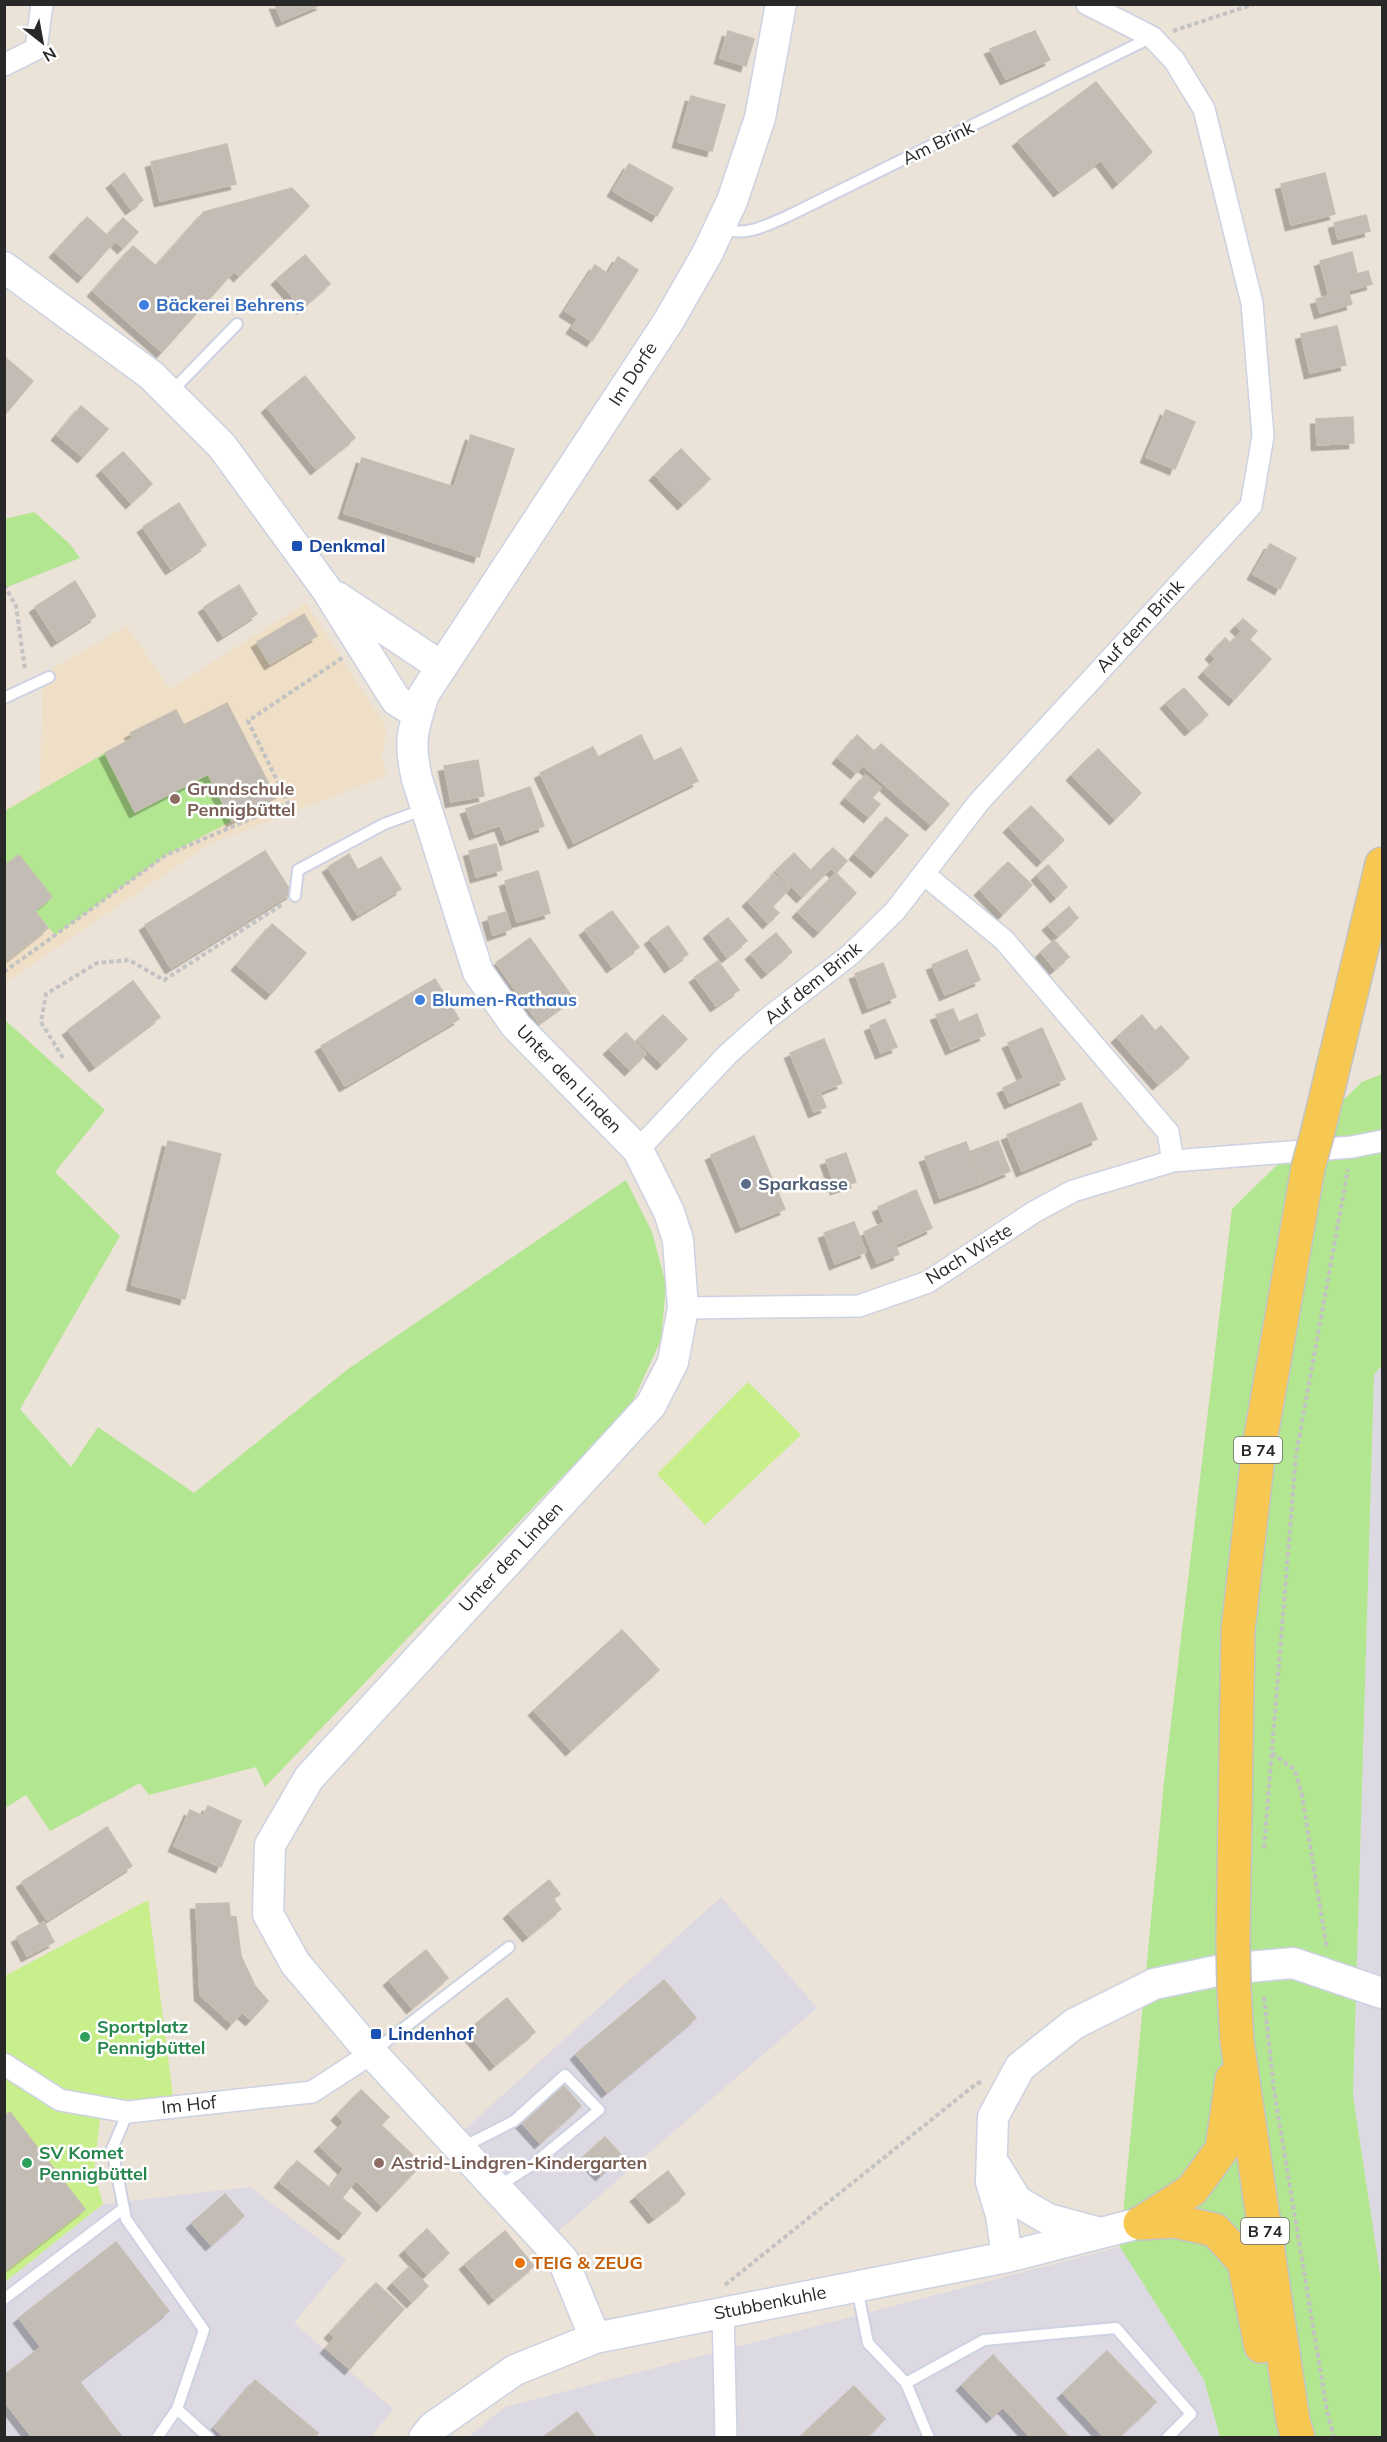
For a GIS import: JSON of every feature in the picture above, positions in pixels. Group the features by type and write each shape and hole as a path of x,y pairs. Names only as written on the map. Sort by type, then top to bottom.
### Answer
{"main road":[{"name":"B 74","path":"1140,2223 1192,2190 1222,2149 1237,2041 1248,1989 1233,1940 1238,1630 1259,1448 1308,1168 1383,864"},
{"name":"B 74","path":"1237,2041 1295,2429"},
{"name":"B 74","path":"1140,2223 1174,2221 1215,2230 1244,2262 1263,2355 1295,2429"}],"street":[{"path":"4,65 36,49 42,4"},
{"name":"Im Dorfe","path":"418,714 424,694 668,322 707,254 732,201 760,118 781,4"},
{"name":"Auf dem Brink","path":"638,1150 728,1054 767,1020 850,955 895,910 925,875 979,802 1251,506 1263,436 1252,303 1203,110 1174,60 1152,37 1088,4"},
{"path":"4,267 133,361 222,446 327,591 396,700 418,714"},
{"path":"327,591 442,667"},
{"name":"Unter den Linden","path":"418,714 411,733 413,761 478,972 516,1026 638,1150 669,1212 678,1240 683,1308 673,1362 651,1405 309,1778 270,1845 268,1914 295,1963 372,2053 563,2260 595,2338"},
{"path":"925,875 1004,940 1168,1132 1173,1161"},
{"name":"Nach Wiste","path":"683,1308 859,1306 928,1282 1034,1212 1073,1191 1173,1161 1352,1147 1383,1141"},
{"path":"1007,2257 1001,2216 992,2182 993,2117 1020,2067 1074,2024 1154,1984 1226,1969 1293,1963 1383,1993"},
{"name":"Im Hof","path":"4,2064 60,2100 128,2112 312,2092 372,2053"},
{"path":"991,2159 1017,2201 1048,2218 1100,2233"},
{"name":"Stubbenkuhle","path":"423,2438 433,2427 515,2370 595,2338 1007,2257 1140,2223"},
{"path":"723,2312 726,2438"}],"lane":[{"name":"Am Brink","path":"720,227 733,232 758,229 788,216 1152,37"},
{"path":"170,394 237,324"},
{"path":"4,698 49,677"},
{"path":"296,896 298,870 384,824 426,808"},
{"path":"372,2053 509,1947"},
{"path":"461,2148 514,2121 566,2075 599,2110 532,2165 497,2188"},
{"path":"128,2112 112,2149 126,2219 204,2330 177,2409 157,2438"},
{"path":"4,2299 124,2208"},
{"path":"856,2286 868,2343 906,2383 929,2438"},
{"path":"906,2383 984,2340 1116,2328 1191,2414 1167,2438"},
{"path":"177,2409 209,2438"}],"path":[{"path":"1152,37 1254,4"},
{"path":"4,585 16,606 26,667 15,693"},
{"path":"4,972 166,855 288,803 248,721 360,646"},
{"path":"63,1058 41,1022 46,994 97,963 129,960 164,980 296,896"},
{"path":"1264,1851 1296,1455 1352,1147"},
{"path":"1272,1753 1295,1770 1302,1796 1332,1976"},
{"path":"1248,1989 1276,2102 1327,2411 1334,2438"},
{"path":"723,2312 722,2288 976,2084 1020,2067"}],"shaded area":[{"name":"Grundschule Pennigbüttel","path":"306,603 387,729 382,755 386,776 209,844 5,983 5,809 40,789 43,674 127,626 170,689"},
{"path":"1382,1365 1382,2287 1353,2096 1374,1375"},
{"path":"721,1897 817,2008 555,2234 463,2131"},
{"path":"250,2187 346,2260 294,2323 393,2409 371,2437 5,2438 5,2282 103,2204"},
{"path":"1120,2247 1204,2380 1220,2437 467,2438 505,2407"}],"green space":[{"path":"34,512 70,544 80,558 5,588 5,519"},
{"path":"105,753 135,811 208,774 232,821 166,855 55,935 35,911 52,897 19,855 5,866 5,811"},
{"path":"5,1020 105,1110 55,1172 120,1236 20,1409 71,1467 98,1427 194,1493 348,1369 626,1180 652,1232 666,1284 661,1340 631,1405 265,1787 256,1767 149,1795 140,1783 50,1831 26,1795 5,1808"},
{"path":"1382,1074 1382,1365 1374,1375 1353,2096 1382,2287 1382,2437 1220,2437 1204,2380 1120,2247 1164,1782 1232,1209 1362,1082"},
{"path":"748,1382 801,1435 705,1525 657,1474"},
{"name":"Sportplatz Pennigbüttel","path":"148,1900 173,2097 102,2101 94,2171 103,2204 5,2282 5,1976"}],"building":[{"path":"275,4 322,4 282,21"},
{"path":"728,31 754,39 746,66 720,58"},
{"path":"1035,31 1050,60 1006,79 990,49"},
{"path":"1096,82 1152,152 1118,183 1101,160 1059,191 1018,141"},
{"path":"691,96 725,105 712,151 678,142"},
{"path":"227,144 236,184 160,201 151,162"},
{"path":"629,164 673,188 657,216 613,191"},
{"path":"124,173 143,200 131,209 112,183"},
{"path":"1325,173 1335,214 1291,225 1281,184"},
{"path":"292,188 309,206 239,276 234,271 162,352 93,291 133,246 156,266 204,212"},
{"path":"1366,215 1370,231 1338,239 1334,223"},
{"path":"87,217 114,242 83,277 55,252"},
{"path":"123,218 138,232 123,248 108,234"},
{"path":"1352,252 1357,274 1368,271 1372,284 1329,296 1320,261"},
{"path":"305,255 330,284 302,308 277,279"},
{"path":"618,257 638,270 592,341 572,328 578,319 565,311 595,265 608,274"},
{"path":"1348,291 1352,304 1320,313 1316,299"},
{"path":"1337,326 1346,365 1310,373 1301,334"},
{"path":"6,358 33,381 8,411 4,408"},
{"path":"305,376 355,438 316,469 267,407"},
{"path":"81,406 108,429 83,457 57,435"},
{"path":"1166,410 1195,422 1175,469 1146,457"},
{"path":"1353,417 1354,443 1317,445 1316,419"},
{"path":"471,435 514,449 479,557 344,513 362,458 454,487"},
{"path":"681,449 710,479 683,504 655,475"},
{"path":"123,452 152,484 131,503 102,470"},
{"path":"179,503 206,545 171,569 143,527"},
{"path":"1270,544 1296,558 1280,589 1253,574"},
{"path":"75,581 96,616 57,641 35,607"},
{"path":"239,585 257,614 223,636 204,607"},
{"path":"304,614 317,636 270,664 257,642"},
{"path":"1243,619 1257,631 1250,639 1236,626"},
{"path":"1241,632 1271,659 1234,700 1204,672 1216,659 1211,654 1225,638 1230,643"},
{"path":"1184,688 1208,715 1190,730 1166,703"},
{"path":"227,703 276,798 232,821 208,774 135,812 105,753 133,738 130,733 176,710 184,725"},
{"path":"641,735 654,761 681,748 698,781 574,843 540,773 593,747 598,757"},
{"path":"857,735 875,752 856,773 838,758"},
{"path":"881,744 913,772 894,793 863,765"},
{"path":"1098,749 1141,793 1115,819 1072,775"},
{"path":"478,760 484,796 451,802 444,766"},
{"path":"913,772 949,804 931,825 894,793"},
{"path":"865,775 881,788 872,798 880,804 869,817 846,798"},
{"path":"530,787 544,826 506,840 500,825 475,834 466,809"},
{"path":"1031,806 1064,840 1042,861 1009,827"},
{"path":"886,817 908,835 876,872 855,854"},
{"path":"496,844 502,870 476,877 469,851"},
{"path":"833,848 847,861 836,873 822,859"},
{"path":"265,851 292,893 171,968 145,925"},
{"path":"794,853 811,871 822,859 831,868 802,897 776,871"},
{"path":"349,854 358,870 381,857 401,889 358,915 328,867"},
{"path":"19,855 52,897 35,911 48,928 4,963 4,866"},
{"path":"1008,862 1032,885 1003,914 980,890"},
{"path":"1048,865 1067,887 1056,897 1037,875"},
{"path":"538,871 550,913 517,922 505,881"},
{"path":"836,873 856,893 838,912 817,892"},
{"path":"774,874 790,888 772,907 757,892"},
{"path":"757,892 779,913 768,923 748,901"},
{"path":"817,892 838,912 819,932 798,912"},
{"path":"1069,907 1078,918 1058,936 1048,925"},
{"path":"612,911 639,947 612,967 585,930"},
{"path":"506,912 511,929 493,935 488,917"},
{"path":"728,918 747,941 727,957 709,933"},
{"path":"272,924 306,953 271,994 237,965"},
{"path":"668,926 688,954 670,967 650,939"},
{"path":"776,933 792,952 767,973 751,954"},
{"path":"530,938 573,998 539,1023 496,963"},
{"path":"1054,940 1069,957 1055,969 1041,952"},
{"path":"967,950 980,980 945,995 932,965"},
{"path":"718,961 739,990 716,1006 695,977"},
{"path":"883,963 896,997 868,1008 855,974"},
{"path":"435,979 459,1019 345,1086 321,1046"},
{"path":"133,981 160,1017 95,1066 68,1030"},
{"path":"953,1009 967,1042 951,1049 936,1015"},
{"path":"977,1014 985,1035 967,1042 959,1022"},
{"path":"663,1015 687,1039 662,1064 637,1040"},
{"path":"1142,1015 1155,1031 1161,1026 1189,1058 1158,1084 1117,1037"},
{"path":"885,1019 897,1047 881,1053 870,1026"},
{"path":"1042,1028 1065,1079 1010,1103 1003,1088 1024,1078 1008,1043"},
{"path":"626,1033 646,1054 630,1070 609,1049"},
{"path":"824,1039 842,1083 808,1097 790,1053"},
{"path":"820,1092 826,1107 814,1112 808,1097"},
{"path":"1081,1103 1097,1139 1022,1171 1007,1135"},
{"path":"754,1136 785,1209 741,1227 711,1155"},
{"path":"168,1141 221,1154 185,1299 132,1285"},
{"path":"998,1141 1010,1171 981,1183 969,1152"},
{"path":"966,1142 981,1183 940,1198 925,1157"},
{"path":"846,1153 856,1182 836,1189 826,1160"},
{"path":"916,1190 932,1228 895,1245 878,1207"},
{"path":"854,1222 866,1252 835,1264 824,1233"},
{"path":"885,1222 899,1254 877,1263 864,1232"},
{"path":"622,1630 659,1670 571,1750 534,1710"},
{"path":"208,1806 241,1821 221,1867 174,1846 190,1810 203,1816"},
{"path":"107,1827 132,1866 47,1920 22,1882"},
{"path":"549,1880 560,1894 553,1899 561,1909 528,1936 509,1913"},
{"path":"229,1903 230,1916 236,1917 241,1956 255,1986 268,2001 251,2020 242,2012 232,2024 200,1995 196,1904"},
{"path":"44,1922 54,1942 27,1956 17,1937"},
{"path":"426,1950 448,1978 412,2008 389,1980"},
{"path":"664,1980 696,2018 607,2092 576,2054"},
{"path":"507,1998 535,2032 495,2065 467,2031"},
{"path":"563,2085 581,2106 540,2143 521,2122"},
{"name":"Astrid-Lindgren-Kindergarten","path":"361,2090 389,2117 381,2125 422,2164 382,2206 356,2180 342,2198 361,2213 344,2234 280,2182 297,2161 330,2188 344,2169 320,2146 344,2122 337,2115"},
{"name":"SV Komet Pennigbüttel","path":"10,2112 85,2209 4,2272 4,2116"},
{"path":"605,2137 622,2156 601,2175 583,2157"},
{"path":"668,2171 685,2194 654,2218 636,2196"},
{"path":"225,2194 244,2216 211,2245 192,2223"},
{"path":"427,2229 449,2253 427,2274 405,2250"},
{"path":"505,2231 534,2266 494,2299 465,2264"},
{"path":"116,2242 169,2311 79,2381 123,2438 33,2438 4,2401 4,2375 41,2347 19,2318"},
{"path":"409,2267 428,2286 412,2302 393,2283"},
{"path":"376,2283 404,2309 389,2325 361,2299"},
{"path":"361,2299 389,2325 358,2359 330,2333"},
{"path":"335,2338 358,2359 350,2369 326,2348"},
{"path":"1107,2351 1156,2402 1118,2438 1105,2438 1063,2393"},
{"path":"993,2355 1070,2438 1031,2438 1003,2407 992,2417 962,2385"},
{"path":"255,2380 318,2433 315,2438 226,2438 214,2428"},
{"path":"854,2386 885,2419 866,2438 799,2438"},
{"path":"577,2412 596,2438 542,2438"}],"place":[{"name":"Bäckerei Behrens","path":"144,305"},
{"name":"Denkmal","path":"297,546"},
{"name":"Grundschule Pennigbüttel","path":"175,799"},
{"name":"Blumen-Rathaus","path":"420,1000"},
{"name":"Sparkasse","path":"746,1184"},
{"name":"Lindenhof","path":"376,2034"},
{"name":"Sportplatz Pennigbüttel","path":"85,2037"},
{"name":"SV Komet Pennigbüttel","path":"27,2163"},
{"name":"Astrid-Lindgren-Kindergarten","path":"379,2163"},
{"name":"TEIG & ZEUG","path":"520,2263"}]}
